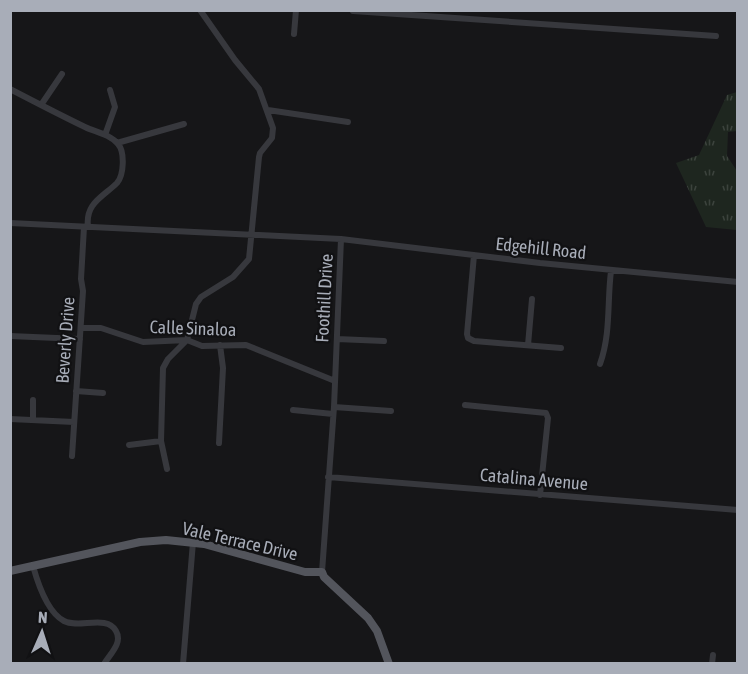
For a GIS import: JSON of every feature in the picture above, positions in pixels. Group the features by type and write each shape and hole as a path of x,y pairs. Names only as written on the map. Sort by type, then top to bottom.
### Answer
{"main road":[{"name":"Vale Terrace Drive","path":"10,572 140,542 166,540 193,542 305,572 322,572"},
{"path":"322,572 324,577 368,618 377,631 389,663"}],"street":[{"path":"167,469 161,441 163,368 168,358 187,340 196,304 201,297 224,283 244,266 251,253 259,157 272,138 273,128 259,89 235,60 200,10"},
{"path":"294,34 296,10"},
{"path":"352,10 716,36"},
{"path":"41,105 62,74"},
{"path":"10,89 117,143 184,124"},
{"path":"105,135 115,107 110,90"},
{"path":"267,110 348,122"},
{"name":"Beverly Drive","path":"72,456 86,227 93,204 118,182 122,175 123,159 117,143"},
{"name":"Foothill Drive","path":"10,223 341,239 334,411 322,572"},
{"name":"Edgehill Road","path":"341,239 611,271 738,282"},
{"path":"474,255 468,338 561,348"},
{"path":"600,364 610,321 608,300 611,271"},
{"path":"528,345 532,299"},
{"name":"Calle Sinaloa","path":"81,328 101,328 143,342 187,340 202,346 231,344 253,347 335,381"},
{"path":"10,336 80,339"},
{"path":"337,339 384,342"},
{"path":"219,443 223,368 220,345"},
{"path":"76,391 103,393"},
{"path":"33,400 33,420"},
{"path":"465,405 546,413 548,418 540,495"},
{"path":"292,410 390,411"},
{"path":"10,419 74,422"},
{"path":"129,445 161,441"},
{"name":"Catalina Avenue","path":"328,477 738,510"},
{"path":"183,663 193,542"},
{"path":"33,566 40,592 65,622 107,623 115,628 118,634 117,645 104,663"},
{"path":"712,663 713,655"}],"green space":[{"path":"737,92 737,131 728,132 727,156 737,171 737,230 706,227 676,163 699,155 727,95"}]}
